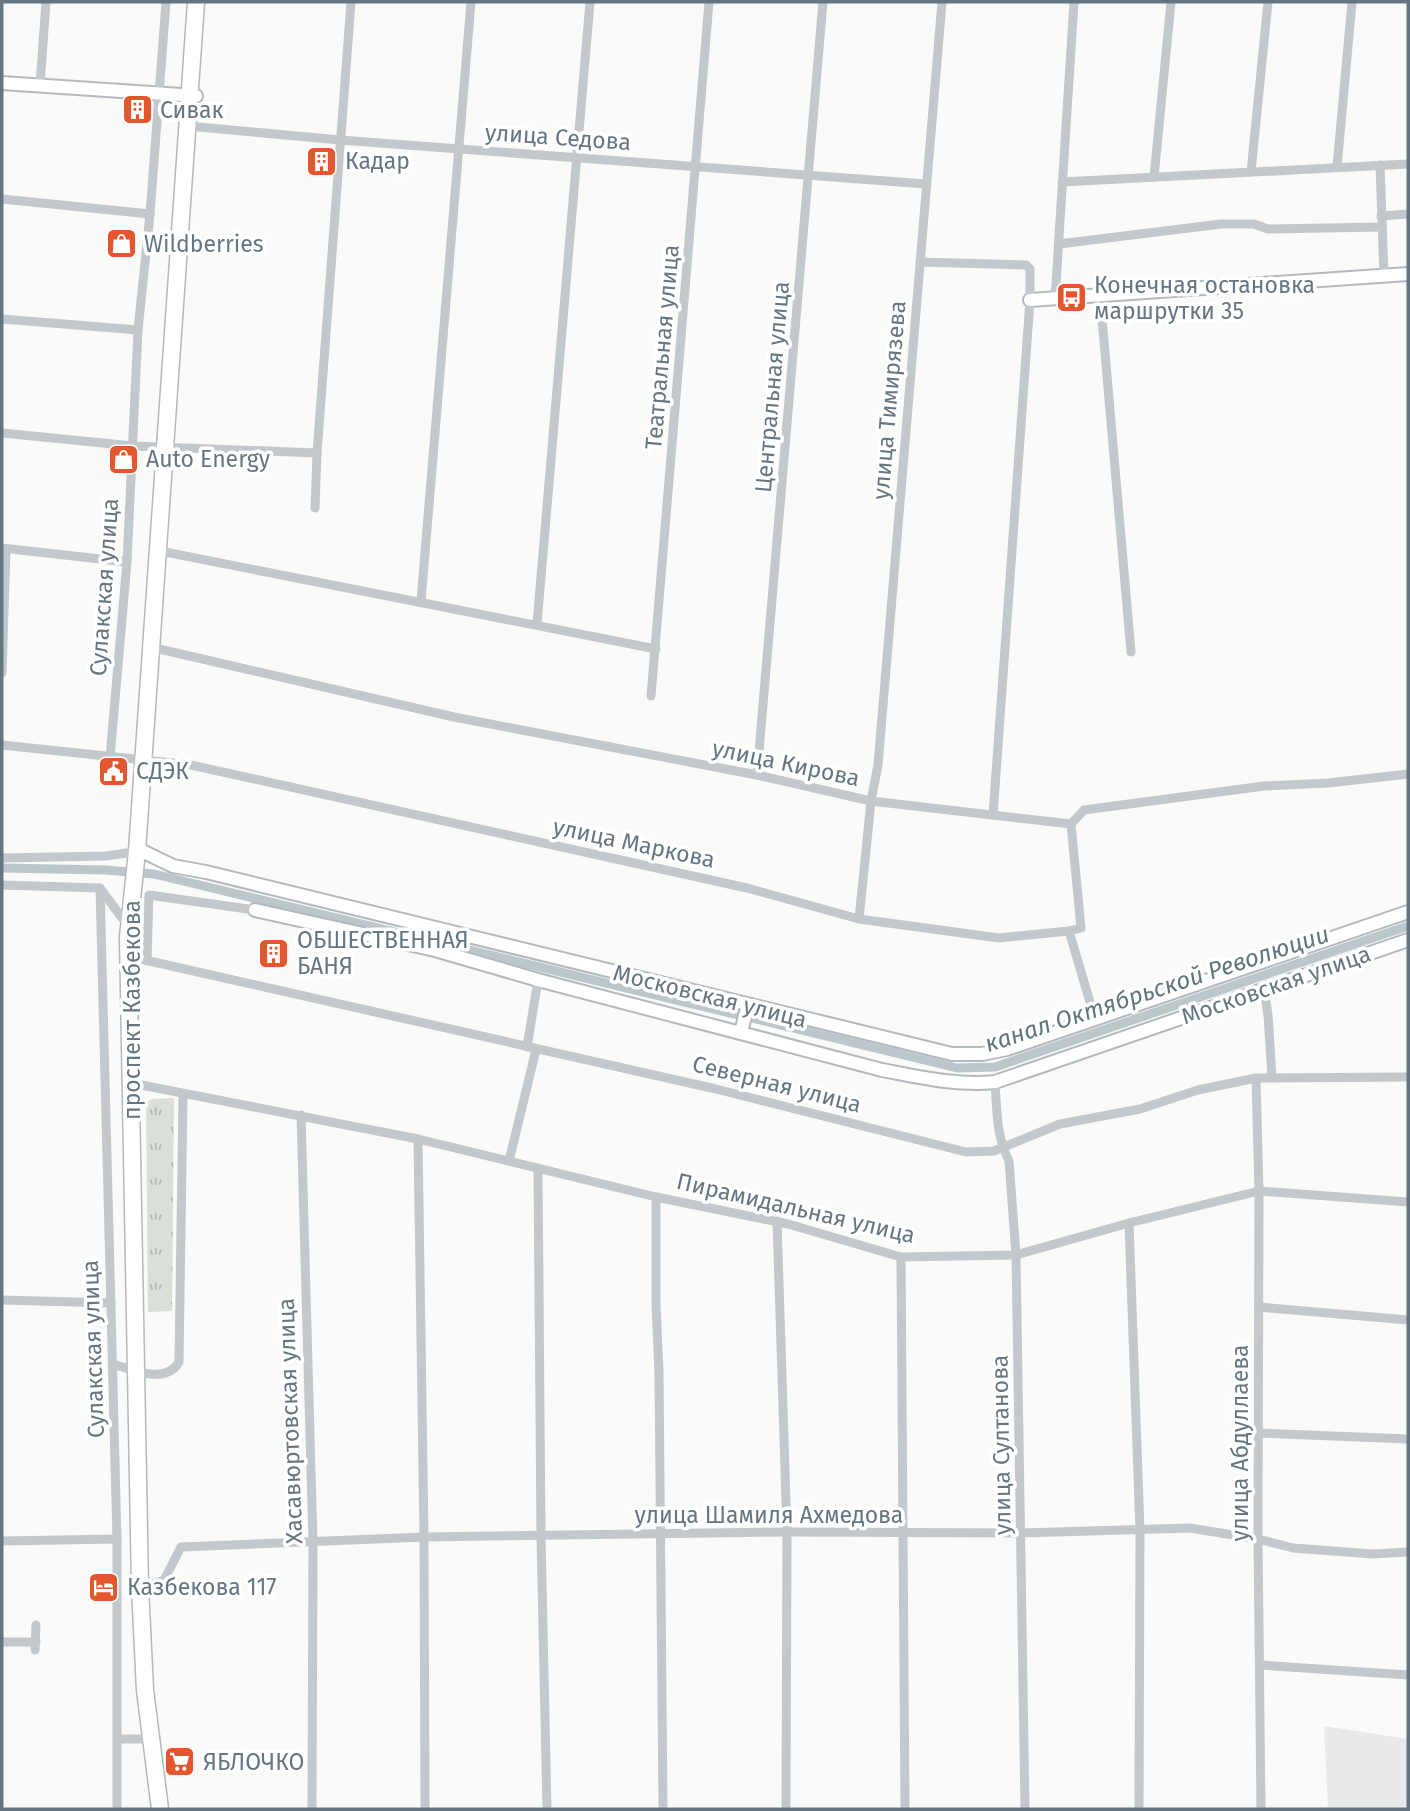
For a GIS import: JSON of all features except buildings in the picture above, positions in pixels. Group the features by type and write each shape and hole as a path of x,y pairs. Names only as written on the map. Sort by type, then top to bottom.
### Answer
{"highway":[{"name":"проспект Казбекова","path":"193,96 196,2"},
{"name":"проспект Казбекова","path":"160,1809 145,1690 133,921 190,126 203,2"},
{"name":"проспект Казбекова","path":"146,761 159,649 168,447"},
{"name":"проспект Казбекова","path":"133,921 141,959 134,1084"},
{"name":"проспект Казбекова","path":"140,1373 153,1688 166,1809"}],"main road":[{"path":"2,83 193,96"},
{"path":"1030,299 1408,273"},
{"name":"Московская улица","path":"139,858 206,872 748,1006 952,1054 967,1055 1007,1049 1408,912"},
{"name":"Московская улица","path":"254,910 435,950 538,980 882,1070 967,1083 995,1082 1408,940"},
{"path":"741,1032 748,1006"}],"street":[{"path":"40,85 46,2"},
{"name":"Сулакская улица","path":"110,757 127,562 138,330 166,2"},
{"path":"315,508 351,2"},
{"path":"421,601 471,2"},
{"path":"537,624 590,2"},
{"name":"Театральная улица","path":"651,696 709,2"},
{"name":"Центральная улица","path":"757,775 823,2"},
{"name":"улица Тимирязева","path":"859,919 871,801 878,765 942,2"},
{"path":"1055,298 1074,2"},
{"path":"1154,177 1171,2"},
{"path":"1251,172 1268,2"},
{"path":"1337,167 1352,2"},
{"name":"улица Седова","path":"190,126 340,140 926,184"},
{"path":"1062,182 1408,164"},
{"path":"1380,165 1384,275"},
{"path":"2,199 150,214"},
{"path":"1381,216 1408,214"},
{"path":"1059,244 1221,225 1254,224 1268,229 1382,227"},
{"path":"920,262 1027,265 1030,269 993,815"},
{"path":"1100,296 1131,652"},
{"path":"2,319 138,330"},
{"path":"2,433 133,446 317,453"},
{"path":"2,673 4,549 127,562"},
{"path":"165,552 656,649"},
{"name":"улица Кирова","path":"159,649 454,717 757,775 871,801 1071,824"},
{"name":"улица Маркова","path":"2,745 191,765 734,885 859,919 999,938 1069,932"},
{"path":"1095,1018 1069,932 1082,928 1071,824 1084,810 1264,786 1328,783 1408,774"},
{"path":"2,858 139,858"},
{"path":"2,885 100,888 122,918 133,921"},
{"name":"Сулакская улица","path":"100,888 117,1539 117,1809"},
{"name":"Московская улица","path":"141,959 149,944 149,895 254,910"},
{"name":"Северная улица","path":"141,959 830,1116 966,1152 995,1151 1060,1124 1140,1109 1198,1090 1256,1078 1408,1077"},
{"path":"509,1161 531,1049 538,980"},
{"path":"1264,989 1272,1077"},
{"name":"улица Абдуллаева","path":"1256,1078 1259,1191 1258,1539 1261,1809"},
{"name":"улица Султанова","path":"995,1082 998,1130 1002,1148 1009,1161 1016,1255 1025,1809"},
{"name":"Пирамидальная улица","path":"134,1084 418,1139 656,1196 776,1221 901,1257 1016,1255 1129,1223 1259,1191 1408,1202"},
{"path":"113,1364 140,1373 166,1373 175,1369 179,1362 183,1095"},
{"name":"Хасавюртовская улица","path":"300,1115 313,1542 312,1809"},
{"path":"418,1139 425,1809"},
{"path":"538,1168 541,1537 547,1809"},
{"path":"656,1196 663,1809"},
{"path":"776,1221 787,1532 786,1809"},
{"path":"1129,1223 1140,1531 1139,1809"},
{"path":"901,1257 905,1809"},
{"path":"2,1300 111,1303"},
{"path":"1259,1307 1408,1320"},
{"path":"1259,1433 1408,1439"},
{"name":"улица Шамиля Ахмедова","path":"149,1586 164,1580 181,1547 424,1537 787,1532 1022,1533 1190,1528 1258,1539 1293,1548 1373,1554 1408,1552"},
{"path":"2,1541 117,1539"},
{"path":"2,1642 36,1646 36,1625"},
{"path":"1260,1665 1408,1675"},
{"path":"118,1739 144,1739"}],"shaded area":[{"path":"1324,1726 1408,1739 1408,1809 1328,1809"}],"green space":[{"path":"174,1098 172,1311 148,1312 146,1103 152,1099"}],"waterway":[{"name":"канал Октябрьской Революции","path":"2,868 154,874 738,1015"},
{"name":"канал Октябрьской Революции","path":"752,1018 957,1068 995,1067 1408,926"}],"place":[{"name":"Сивак","path":"137,110"},
{"name":"Кадар","path":"322,161"},
{"name":"Wildberries","path":"121,244"},
{"name":"Конечная остановка маршрутки 35","path":"1071,298"},
{"name":"Auto Energy","path":"123,459"},
{"name":"СДЭК","path":"113,771"},
{"name":"ОБШЕСТВЕННАЯ БАНЯ","path":"274,953"},
{"name":"Казбекова 117","path":"104,1587"},
{"name":"ЯБЛОЧКО","path":"180,1762"}]}
